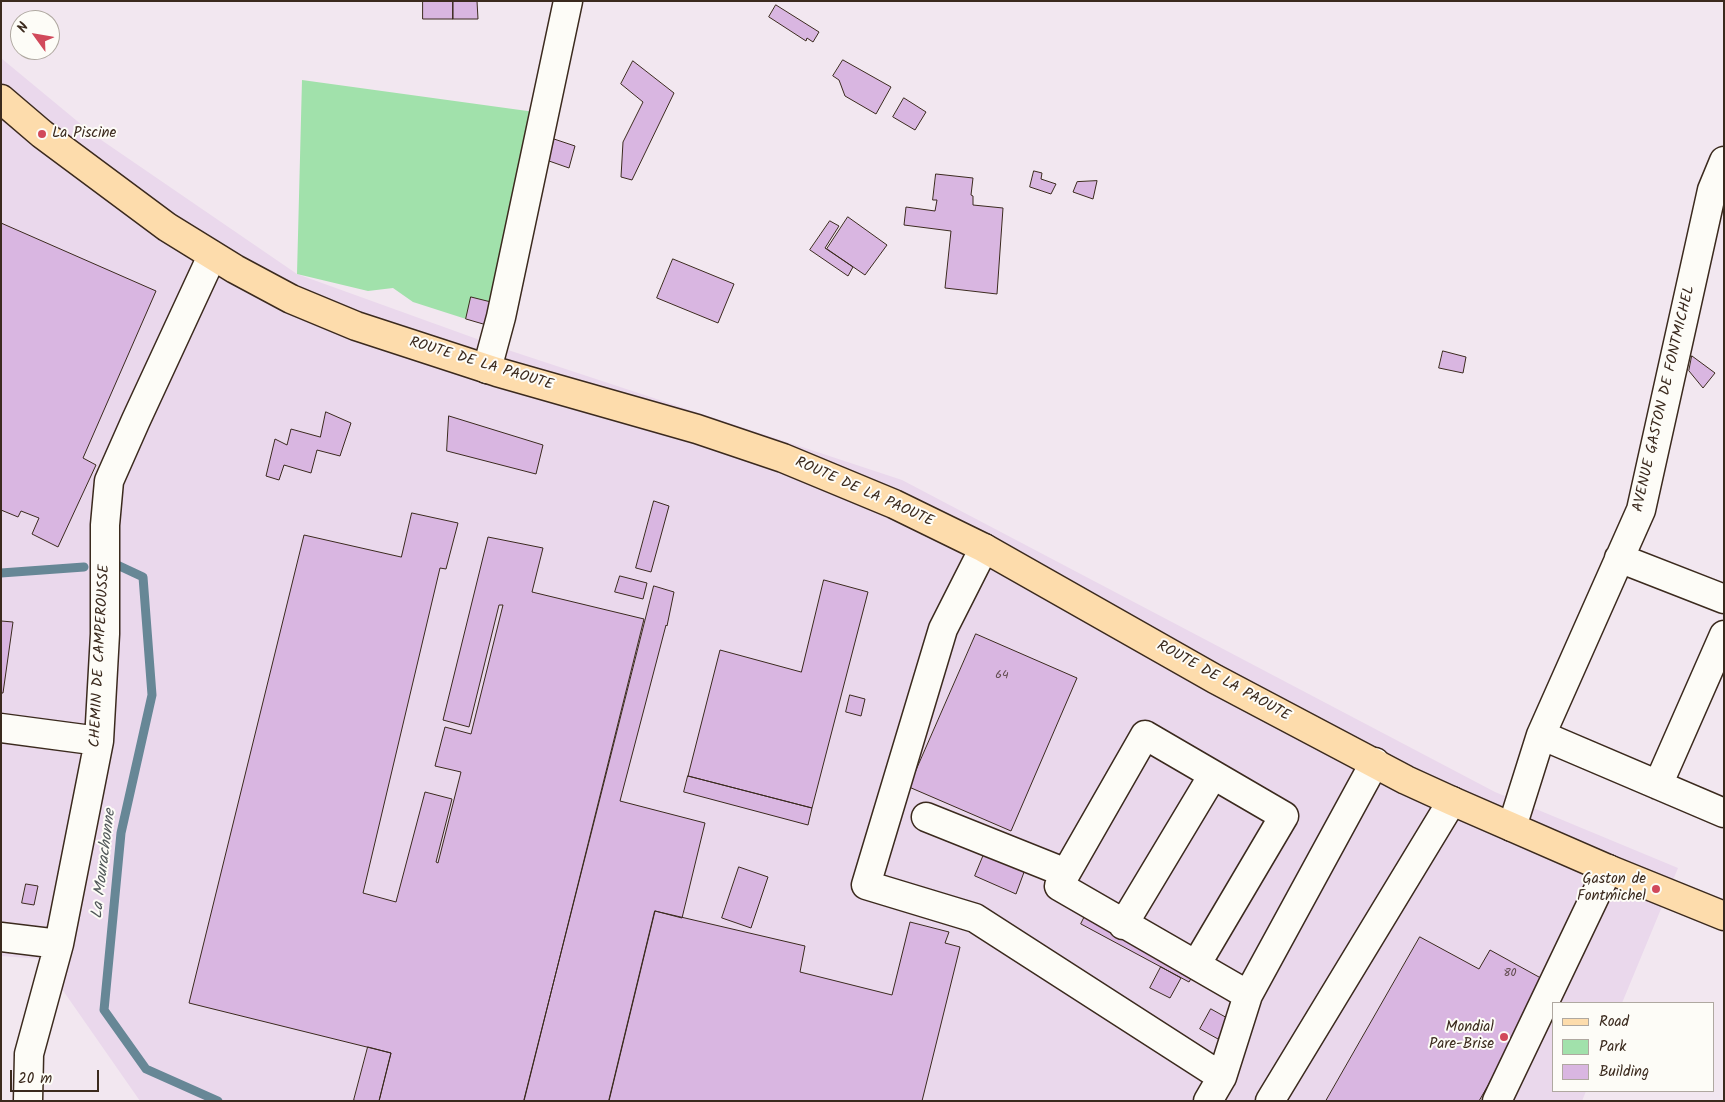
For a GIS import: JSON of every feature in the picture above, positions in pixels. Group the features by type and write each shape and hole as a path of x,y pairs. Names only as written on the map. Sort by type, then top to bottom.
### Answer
{"main road":[{"name":"ROUTE DE LA PAOUTE","path":"1,100 104,182 167,227 212,256 291,299 356,326 487,369 697,429 783,458 894,504 984,548 1215,679 1406,780 1608,869 1724,916"}],"street":[{"path":"487,369 501,317 568,1"},
{"name":"AVENUE GASTON DE FONTMICHEL","path":"1512,827 1541,735 1641,510 1712,190 1724,161"},
{"name":"CHEMIN DE CAMPEROUSSE","path":"28,1101 29,1054 59,944 99,740 105,626 105,525 109,481 212,256"},
{"path":"984,548 943,629 866,885 976,918 1222,1077"},
{"path":"1619,558 1724,599"},
{"path":"1658,786 1724,635"},
{"path":"1,728 99,740"},
{"path":"1196,965 1284,816 1145,735 1059,886 1123,925 1248,995"},
{"path":"1541,735 1724,813"},
{"path":"1208,1101 1222,1077 1248,995 1375,762"},
{"path":"1123,925 1213,775"},
{"path":"1270,1101 1452,801"},
{"path":"926,817 1066,873"},
{"path":"1497,1101 1608,869"},
{"path":"1,937 59,944"}],"shaded area":[{"path":"1,58 94,135 297,274 502,348 902,480 1495,792 1678,868 1622,1002 1552,1002 1552,1092 1586,1092 1582,1101 140,1101 41,959 1,956"}],"green space":[{"path":"302,80 542,113 495,303 466,319 413,302 393,288 368,291 297,274"}],"building":[{"path":"423,1 453,1 453,19 423,19"},
{"path":"453,1 477,1 478,19 453,19"},
{"path":"776,5 819,32 813,42 807,38 806,41 769,17"},
{"path":"843,60 891,87 876,114 845,96 839,80 833,76"},
{"path":"633,61 674,93 632,180 621,177 623,142 643,102 621,84"},
{"path":"904,98 926,112 915,130 893,117"},
{"path":"554,139 575,146 569,168 549,161"},
{"path":"1034,171 1042,173 1041,179 1056,184 1051,194 1030,187"},
{"path":"936,174 973,178 971,195 973,196 973,205 1003,208 997,294 945,288 951,231 904,225 906,207 935,211 937,200 933,200"},
{"path":"1097,181 1093,199 1073,192 1077,182"},
{"path":"848,217 887,245 865,275 827,249"},
{"path":"830,221 839,226 825,248 853,267 848,276 810,250"},
{"path":"1,223 156,291 83,458 96,465 58,547 32,534 39,518 21,511 18,517 1,510"},
{"path":"673,259 734,284 718,323 657,298"},
{"path":"471,297 495,303 490,326 466,319"},
{"path":"1443,351 1466,357 1463,373 1439,368"},
{"path":"1692,356 1715,373 1703,388 1689,371"},
{"path":"326,412 351,423 340,456 317,450 311,473 284,465 279,480 266,476 275,439 287,445 291,429 320,437"},
{"path":"449,416 543,445 536,474 447,451"},
{"path":"654,501 669,506 651,572 636,568"},
{"path":"412,513 458,523 446,569 440,568 363,893 396,902 425,792 452,799 436,862 438,863 461,772 435,766 445,727 471,734 503,605 499,605 469,727 443,720 488,537 543,548 532,592 644,619 524,1101 379,1101 391,1053 189,1003 304,535 401,557"},
{"path":"620,576 647,583 643,599 615,592"},
{"path":"824,580 868,592 812,808 688,776 720,650 801,672"},
{"path":"654,586 674,592 667,626 620,801 705,823 682,918 655,911 609,1101 524,1101"},
{"path":"1,621 13,622 3,693 1,693"},
{"path":"976,634 1077,678 1011,831 909,787"},
{"path":"850,695 865,699 861,716 846,712"},
{"path":"688,776 812,808 808,825 684,792"},
{"path":"987,847 1027,864 1016,894 975,876"},
{"path":"739,867 768,877 751,928 722,918"},
{"path":"26,884 38,886 34,905 22,903"},
{"path":"655,911 805,946 800,972 892,995 910,922 949,932 945,943 960,947 922,1101 609,1101"},
{"path":"1087,912 1196,970 1189,982 1081,924"},
{"path":"1420,937 1479,969 1490,950 1548,982 1479,1101 1326,1101"},
{"path":"1161,967 1181,978 1170,998 1150,988"},
{"path":"1211,1009 1229,1019 1218,1039 1200,1029"},
{"path":"368,1047 391,1053 379,1101 356,1101 354,1100"}],"waterway":[{"name":"La Mourachonne","path":"113,563 143,577 152,695 121,833 104,1010 146,1069 218,1101"},
{"path":"1,573 84,567"}],"place":[{"name":"La Piscine","path":"42,134"},
{"name":"Gaston de Fontmichel","path":"1656,889"},
{"name":"Mondial Pare-Brise","path":"1504,1037"}]}
